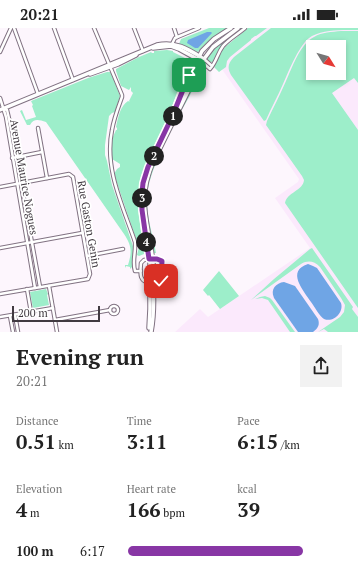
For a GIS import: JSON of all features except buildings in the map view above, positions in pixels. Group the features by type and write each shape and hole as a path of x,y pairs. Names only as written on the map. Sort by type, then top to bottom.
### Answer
{"main road":[{"path":"151,259 142,210 143,183 148,167 198,58 210,43 231,28"},
{"path":"150,332 153,308 151,259 144,210 146,184 151,167 203,60 213,47 238,28"},
{"path":"2,109 165,43 203,60"}],"street":[{"path":"0,52 11,28"},
{"path":"14,28 38,94"},
{"path":"54,28 73,80"},
{"path":"94,28 122,97 112,130 110,148 111,169 114,182 135,242 134,269 135,271 141,271"},
{"path":"134,28 143,51"},
{"path":"174,28 177,37"},
{"path":"172,45 177,37 199,28"},
{"path":"203,60 211,67 223,46 245,28"},
{"path":"0,98 2,109"},
{"name":"Avenue Maurice Nogues","path":"2,109 7,110 22,182 40,287"},
{"name":"Avenue Maurice Nogues","path":"2,109 17,183 35,288"},
{"path":"0,186 47,178 38,128"},
{"path":"12,158 42,152"},
{"name":"Rue Gaston Genin","path":"47,178 69,174 73,177 87,256 89,277 88,279 49,286"},
{"path":"0,248 82,233"},
{"path":"87,256 123,249"},
{"path":"151,259 160,260 162,263 162,280 160,282 146,283 141,278 142,262 144,260 151,259"},
{"path":"0,294 49,286 57,332"},
{"path":"27,289 31,312"},
{"path":"0,317 53,308"},
{"path":"55,320 110,310"},
{"path":"15,315 18,332"},
{"path":"10,316 13,332"}],"shaded area":[{"path":"251,28 358,28 358,332 175,332 200,309 208,317 310,248 275,198 298,182 299,179 219,65"}],"green space":[{"path":"209,28 228,28 213,38 198,52 179,44 181,39"},
{"path":"240,28 243,28 222,45 214,62 208,61 207,57 210,52"},
{"path":"248,28 267,28 251,39 230,57 227,61 226,67 219,72 214,67 221,52"},
{"path":"271,28 358,28 358,30 329,31 317,34 306,40 295,57 266,120 264,121 231,75 229,66 230,61"},
{"path":"358,31 358,83 354,78 332,93 358,130 358,308 285,203 289,196 301,187 304,180 266,125 294,63 306,44 306,80 346,80 346,40 309,40 324,33"},
{"path":"154,51 173,51 190,61 170,112 141,176 138,194 138,208 144,254 139,256 137,255 139,247 137,246 114,174 120,167 120,164 112,159 112,139 117,130 116,127 121,109 125,103 128,101 130,102 129,101 133,93 131,91 131,87 129,90 121,86 116,69 151,52 154,53"},
{"path":"191,67 172,116 154,152 143,180 141,205 146,254 140,208 140,193 142,183 148,163 152,153 171,116 185,79"},
{"path":"107,72 111,73 120,96 115,112 109,116 105,155 112,185 134,249 132,267 130,269 130,267 126,266 125,268 125,265 128,265 130,249 129,242 124,234 46,122 37,120 33,121 30,125 27,125 20,111 22,110 26,120 36,117 31,101"},
{"path":"199,72 202,73 191,90 192,91 177,118 153,170 147,194 147,207 156,253 153,253 146,214 146,189 153,165"},
{"path":"312,248 353,307 352,309 358,317 358,332 328,332 324,329 318,332 340,317 344,312 345,305 320,267 313,262 301,264 251,300"},
{"path":"219,271 239,296 220,309 203,290"},
{"path":"46,289 49,305 33,308 30,292"},
{"path":"265,296 272,300 295,332 290,332 268,300 262,298 255,299"}],"water":[{"path":"207,32 212,33 198,48 195,48 187,43 188,40"},
{"path":"308,264 317,268 341,303 342,306 340,313 335,318 328,320 322,318 298,281 298,271 301,267"},
{"path":"284,282 295,286 318,319 318,326 313,332 298,332 274,298 274,287"}],"route":[{"path":"161,281 162,261 157,259 149,259 142,210 143,183 148,167 172,117 189,75"}]}
